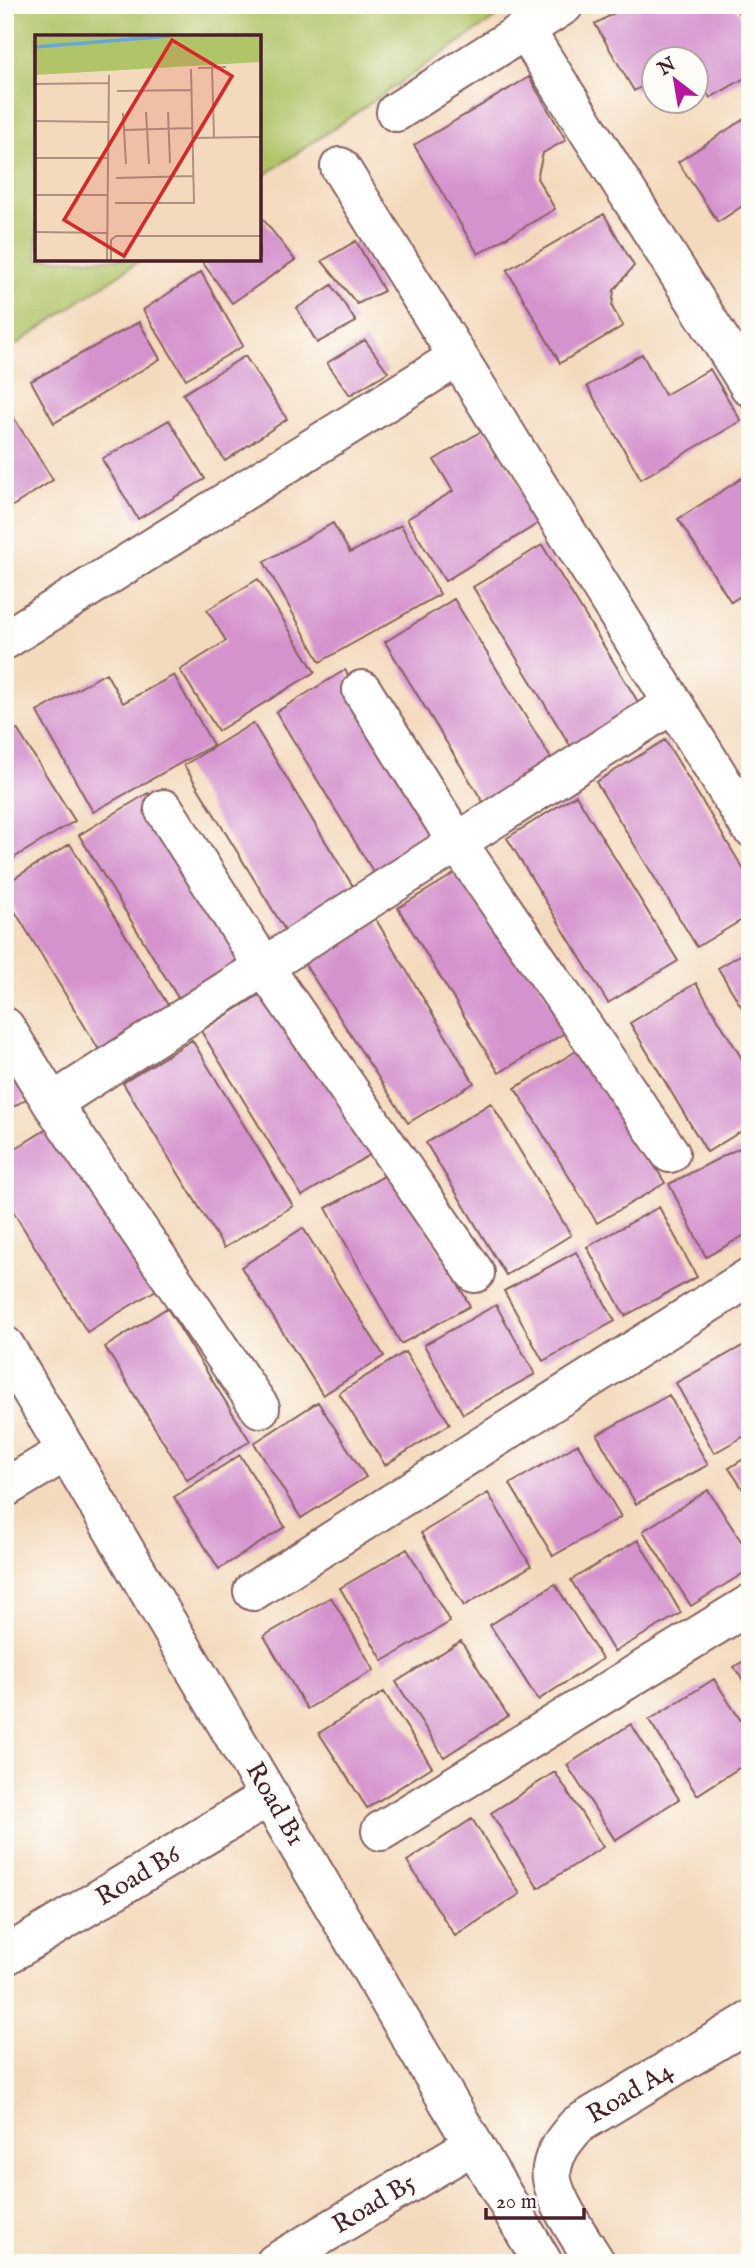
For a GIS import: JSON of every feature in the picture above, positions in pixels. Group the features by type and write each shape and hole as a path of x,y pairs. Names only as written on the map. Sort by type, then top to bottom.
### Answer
{"street":[{"path":"396,112 564,5"},
{"path":"525,30 750,387"},
{"path":"340,167 673,704 743,804"},
{"path":"5,640 458,357"},
{"path":"362,690 457,842 670,1153"},
{"path":"52,1103 673,704"},
{"path":"164,809 264,967 475,1273"},
{"path":"5,1027 52,1103 260,1408"},
{"path":"253,1591 750,1277"},
{"name":"Road B1","path":"5,1346 543,2263"},
{"path":"5,1488 67,1451"},
{"path":"382,1831 750,1604"},
{"name":"Road B6","path":"5,1956 270,1796"},
{"name":"Road A4","path":"596,2263 555,2194 551,2170 560,2145 577,2125 750,2021"},
{"name":"Road B5","path":"275,2263 473,2145"}],"green space":[{"path":"5,5 514,5 261,178 261,35 35,35 35,261 139,261 5,352"}],"building":[{"path":"629,5 734,5 750,33 750,75 710,98 710,46 640,46 640,88 634,91 595,24"},
{"path":"529,77 566,140 543,153 537,178 555,209 478,254 414,145"},
{"path":"750,115 750,201 718,222 678,162"},
{"path":"604,214 634,266 614,290 612,307 623,326 560,363 507,270"},
{"path":"261,217 295,260 232,303 201,261 261,261"},
{"path":"356,241 384,291 357,304 322,261"},
{"path":"201,272 243,346 186,379 143,310"},
{"path":"332,285 356,322 317,343 297,308"},
{"path":"139,322 160,359 54,423 31,381"},
{"path":"365,340 388,372 350,395 327,363"},
{"path":"642,354 665,395 710,369 741,421 641,479 587,386"},
{"path":"245,356 287,419 225,461 183,394"},
{"path":"12,415 53,480 5,511 5,420"},
{"path":"169,420 205,479 138,519 102,459"},
{"path":"485,429 542,521 445,581 407,519 453,491 434,460"},
{"path":"750,473 750,590 731,602 678,519"},
{"path":"333,523 350,553 401,525 440,594 320,662 264,562"},
{"path":"542,545 643,710 574,752 473,587"},
{"path":"258,579 315,672 218,731 180,670 226,641 207,610"},
{"path":"454,599 555,765 486,807 385,642"},
{"path":"345,670 446,836 377,878 276,712"},
{"path":"106,673 123,703 174,675 213,745 93,812 37,712"},
{"path":"253,723 354,888 285,930 184,765"},
{"path":"17,729 75,821 5,863 5,736"},
{"path":"665,740 750,880 750,915 697,947 596,782"},
{"path":"148,793 249,958 180,1001 79,835"},
{"path":"576,795 678,961 608,1003 507,838"},
{"path":"70,844 171,1010 101,1053 5,895 5,884"},
{"path":"467,866 568,1031 499,1073 398,908"},
{"path":"375,918 474,1083 408,1123 302,960"},
{"path":"750,949 750,1021 718,968"},
{"path":"696,983 750,1072 750,1126 707,1152 630,1023"},
{"path":"270,988 371,1154 302,1196 201,1031"},
{"path":"192,1040 293,1206 224,1248 123,1083"},
{"path":"5,1046 34,1094 5,1112"},
{"path":"583,1047 665,1183 597,1223 515,1088"},
{"path":"491,1103 571,1235 506,1275 426,1143"},
{"path":"55,1124 156,1290 87,1332 5,1198 5,1155"},
{"path":"739,1148 750,1166 750,1232 706,1257 669,1184"},
{"path":"395,1170 470,1306 401,1344 326,1208"},
{"path":"659,1207 697,1277 625,1316 587,1247"},
{"path":"303,1228 384,1356 323,1395 241,1267"},
{"path":"576,1252 615,1321 543,1361 504,1291"},
{"path":"496,1305 535,1374 463,1414 424,1345"},
{"path":"167,1308 250,1441 187,1480 105,1347"},
{"path":"748,1343 750,1433 714,1453 676,1383"},
{"path":"405,1352 450,1424 385,1465 339,1393"},
{"path":"669,1395 708,1465 636,1504 597,1435"},
{"path":"318,1402 366,1477 301,1518 254,1443"},
{"path":"578,1444 621,1517 553,1556 510,1484"},
{"path":"240,1455 285,1527 219,1569 174,1497"},
{"path":"750,1455 750,1500 729,1468"},
{"path":"708,1490 750,1555 750,1569 691,1606 643,1531"},
{"path":"488,1493 531,1566 464,1606 421,1533"},
{"path":"638,1540 681,1613 614,1652 571,1580"},
{"path":"407,1549 450,1622 383,1661 340,1588"},
{"path":"555,1584 602,1659 538,1700 490,1625"},
{"path":"331,1597 374,1670 307,1709 264,1636"},
{"path":"461,1641 508,1716 444,1757 396,1682"},
{"path":"750,1657 750,1691 734,1667"},
{"path":"714,1679 750,1735 750,1761 697,1795 649,1720"},
{"path":"384,1692 432,1767 367,1808 319,1733"},
{"path":"631,1724 679,1799 615,1840 567,1765"},
{"path":"555,1772 603,1847 538,1888 491,1813"},
{"path":"472,1819 520,1894 455,1936 407,1861"}]}
